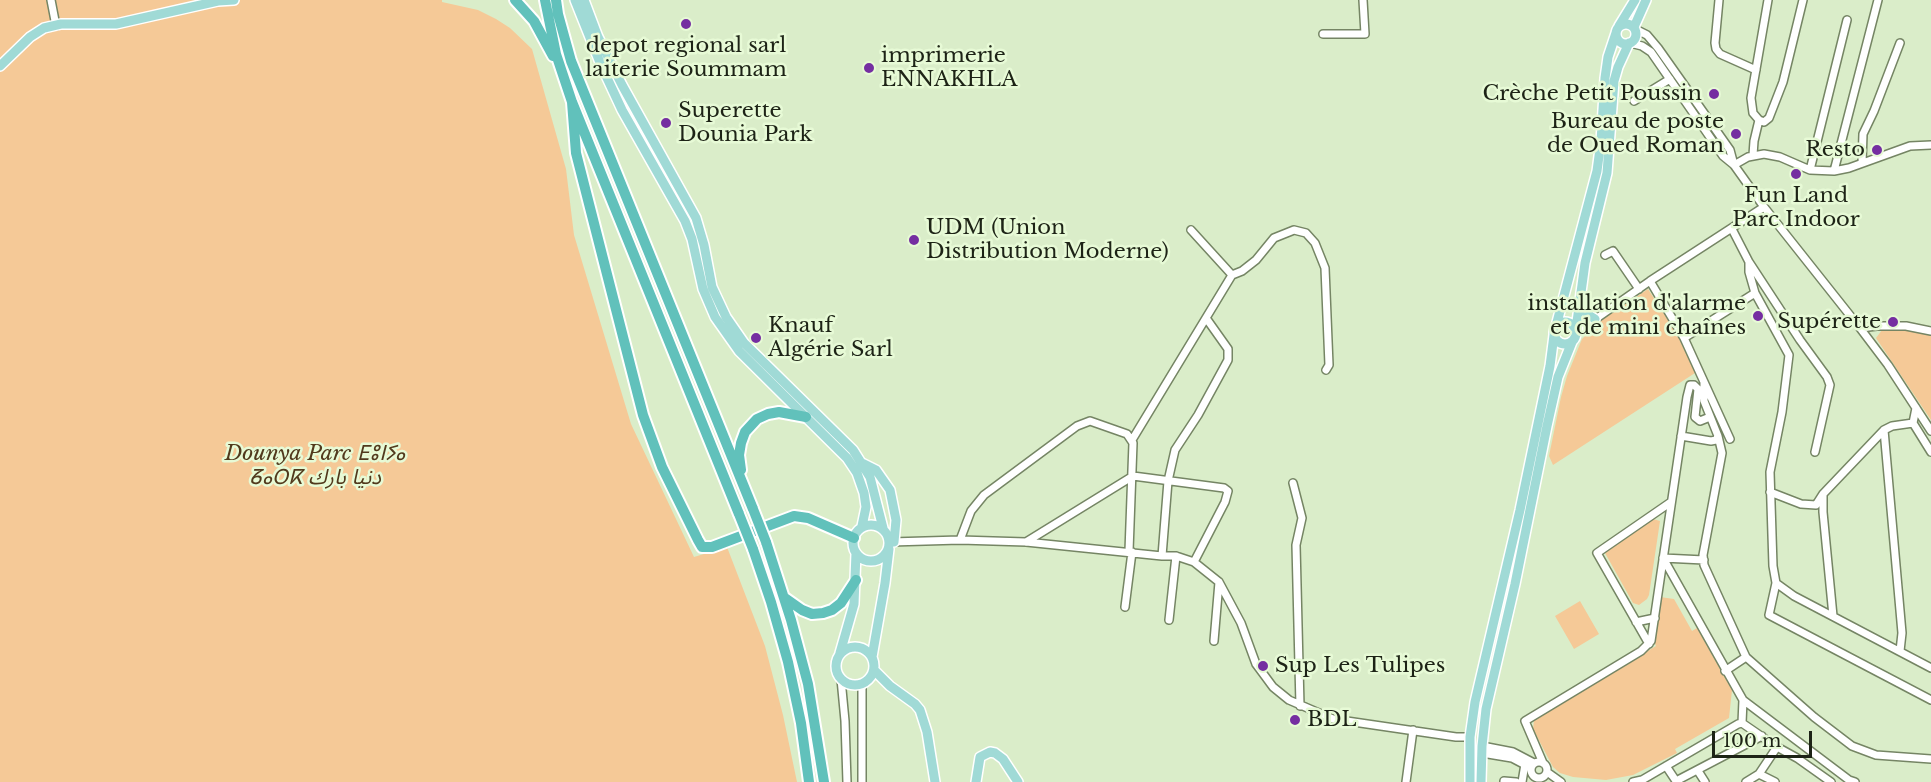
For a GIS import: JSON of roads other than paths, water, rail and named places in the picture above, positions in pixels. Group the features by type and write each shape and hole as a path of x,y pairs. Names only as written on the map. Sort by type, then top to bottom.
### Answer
{"highway":[{"path":"515,0 534,21 560,66"},
{"path":"545,0 766,543 784,598 812,702 824,782"},
{"path":"556,0 552,15 560,66 572,102 753,549 771,602 788,662 801,723 809,782"},
{"path":"572,102 576,153 643,415 662,467 702,547 712,547 794,516 808,518 854,538"},
{"path":"743,485 740,449 749,427 757,419 773,412 806,417"},
{"path":"784,598 812,614 823,613 841,603 856,580"}],"main road":[{"path":"0,66 30,37 44,28 116,24 218,1 234,0"},
{"path":"575,0 619,102 685,221 695,249 703,289 715,317 739,351 842,452 857,473 866,501 866,515 854,538 856,580 851,616 836,668 841,679 852,685 865,682 890,686"},
{"path":"584,0 598,37 622,85 696,218 712,287 726,317 744,343 847,443 862,463 872,484 883,528 891,545"},
{"path":"1470,782 1470,737 1475,702 1551,366 1555,330 1597,171 1608,57 1617,29 1635,0"},
{"path":"1481,782 1486,709 1515,584 1546,426 1558,377 1576,331 1585,263 1607,173 1614,81 1630,43 1636,37 1635,28 1646,0"},
{"path":"1617,29 1625,23 1635,28"},
{"path":"1617,29 1618,40 1630,43"},
{"path":"1579,301 1587,314 1595,319"},
{"path":"1555,330 1562,322 1569,322 1576,331"},
{"path":"1555,330 1561,344 1572,342"},
{"path":"862,463 876,470 890,490 896,520 872,657 874,670 920,710 927,732 934,782"},
{"path":"862,526 871,524 883,528"},
{"path":"856,553 862,559 871,561 883,557 891,545"},
{"path":"839,655 846,649 858,647 866,650 872,657"},
{"path":"865,682 874,670"},
{"path":"976,782 980,757 990,752 1003,759 1018,782"}],"street":[{"path":"51,0 56,26"},
{"path":"1323,34 1365,34 1363,0"},
{"path":"1641,10 1646,8 1652,0"},
{"path":"1719,0 1716,49 1720,54 1756,70"},
{"path":"1768,0 1751,102 1753,113 1764,122 1769,118 1783,82 1803,0"},
{"path":"1834,171 1878,0"},
{"path":"1810,170 1847,20"},
{"path":"1635,28 1647,35 1670,79 1723,156 1734,165 1764,207 1860,328 1931,431"},
{"path":"1630,43 1655,50 1730,150 1734,165"},
{"path":"1862,163 1863,134 1900,43"},
{"path":"1634,101 1670,79"},
{"path":"1753,155 1759,120"},
{"path":"1734,165 1753,155 1775,156 1810,170 1834,171 1910,146 1928,145 1931,135"},
{"path":"1576,331 1764,207"},
{"path":"1732,229 1749,262 1827,377 1830,385 1815,452"},
{"path":"1191,230 1232,275"},
{"path":"1125,607 1130,552 1132,440 1232,275 1242,271 1256,260 1274,238 1294,230 1306,232 1315,243 1325,268 1329,365 1326,370"},
{"path":"1605,255 1613,251 1639,289"},
{"path":"1749,262 1749,272 1755,293 1789,355 1782,412 1770,472 1773,566 1776,583 1769,615 1931,700"},
{"path":"1650,281 1684,338 1730,440"},
{"path":"1684,338 1755,293"},
{"path":"1162,556 1168,481 1175,450 1198,415 1228,360 1228,349 1206,318"},
{"path":"1860,328 1906,326 1931,332"},
{"path":"1704,379 1704,401 1722,453 1704,560 1706,572 1746,657 1814,717 1852,746 1876,755 1931,759"},
{"path":"1561,782 1547,772 1525,721 1632,657 1649,644 1655,618 1690,385 1698,389 1695,417 1700,421 1710,417"},
{"path":"1916,408 1913,423 1931,452"},
{"path":"960,540 971,511 979,500 1082,423 1090,421 1099,423 1127,434 1132,440"},
{"path":"1770,492 1809,505 1816,505 1823,494 1884,430 1892,426 1913,423"},
{"path":"1884,430 1902,633 1900,651"},
{"path":"1681,436 1711,441 1716,440 1718,436"},
{"path":"1026,542 1133,476 1224,488 1228,491 1225,502 1194,562"},
{"path":"1293,483 1302,518 1296,545 1300,706"},
{"path":"1823,494 1833,616"},
{"path":"1649,644 1597,554 1671,502"},
{"path":"891,545 960,540 1026,542 1176,556 1194,562 1219,582 1241,623 1256,664 1265,678 1281,694 1300,706 1333,719 1456,737 1470,737"},
{"path":"1169,620 1176,556"},
{"path":"1663,558 1704,560"},
{"path":"1663,558 1743,700 1849,780 1855,782"},
{"path":"1214,640 1219,582"},
{"path":"1776,583 1794,596 1931,668"},
{"path":"1636,622 1655,618"},
{"path":"1725,671 1746,657"},
{"path":"841,679 845,721 846,782"},
{"path":"862,782 865,682"},
{"path":"1742,723 1743,700"},
{"path":"1742,723 1831,782"},
{"path":"1633,782 1642,781 1742,723"},
{"path":"1406,782 1413,730"},
{"path":"1666,766 1677,781 1762,736"},
{"path":"1746,782 1759,774 1777,747"},
{"path":"1482,750 1530,765 1543,763"},
{"path":"1530,765 1534,777 1539,778 1547,772"},
{"path":"1522,782 1530,765"},
{"path":"1698,771 1705,782"},
{"path":"1759,774 1771,781"},
{"path":"1504,781 1516,782"}],"place":[{"name":"depot regional sarl laiterie Soummam","path":"686,24"},
{"name":"imprimerie ENNAKHLA","path":"869,68"},
{"name":"Crèche Petit Poussin","path":"1714,94"},
{"name":"Superette Dounia Park","path":"666,123"},
{"name":"Bureau de poste de Oued Roman","path":"1736,134"},
{"name":"Resto","path":"1877,150"},
{"name":"Fun Land Parc Indoor","path":"1796,174"},
{"name":"UDM (Union Distribution Moderne)","path":"914,240"},
{"name":"installation d'alarme et de mini chaînes","path":"1758,316"},
{"name":"Supérette","path":"1893,322"},
{"name":"Knauf Algérie Sarl","path":"756,338"},
{"name":"Sup Les Tulipes","path":"1263,666"},
{"name":"BDL","path":"1295,720"}],"park label":[{"name":"Dounya Parc ⴹⵓⵏⵢⴰ ⵒⴰⵔⴽ دنيا بارك","path":"315,466"}]}
